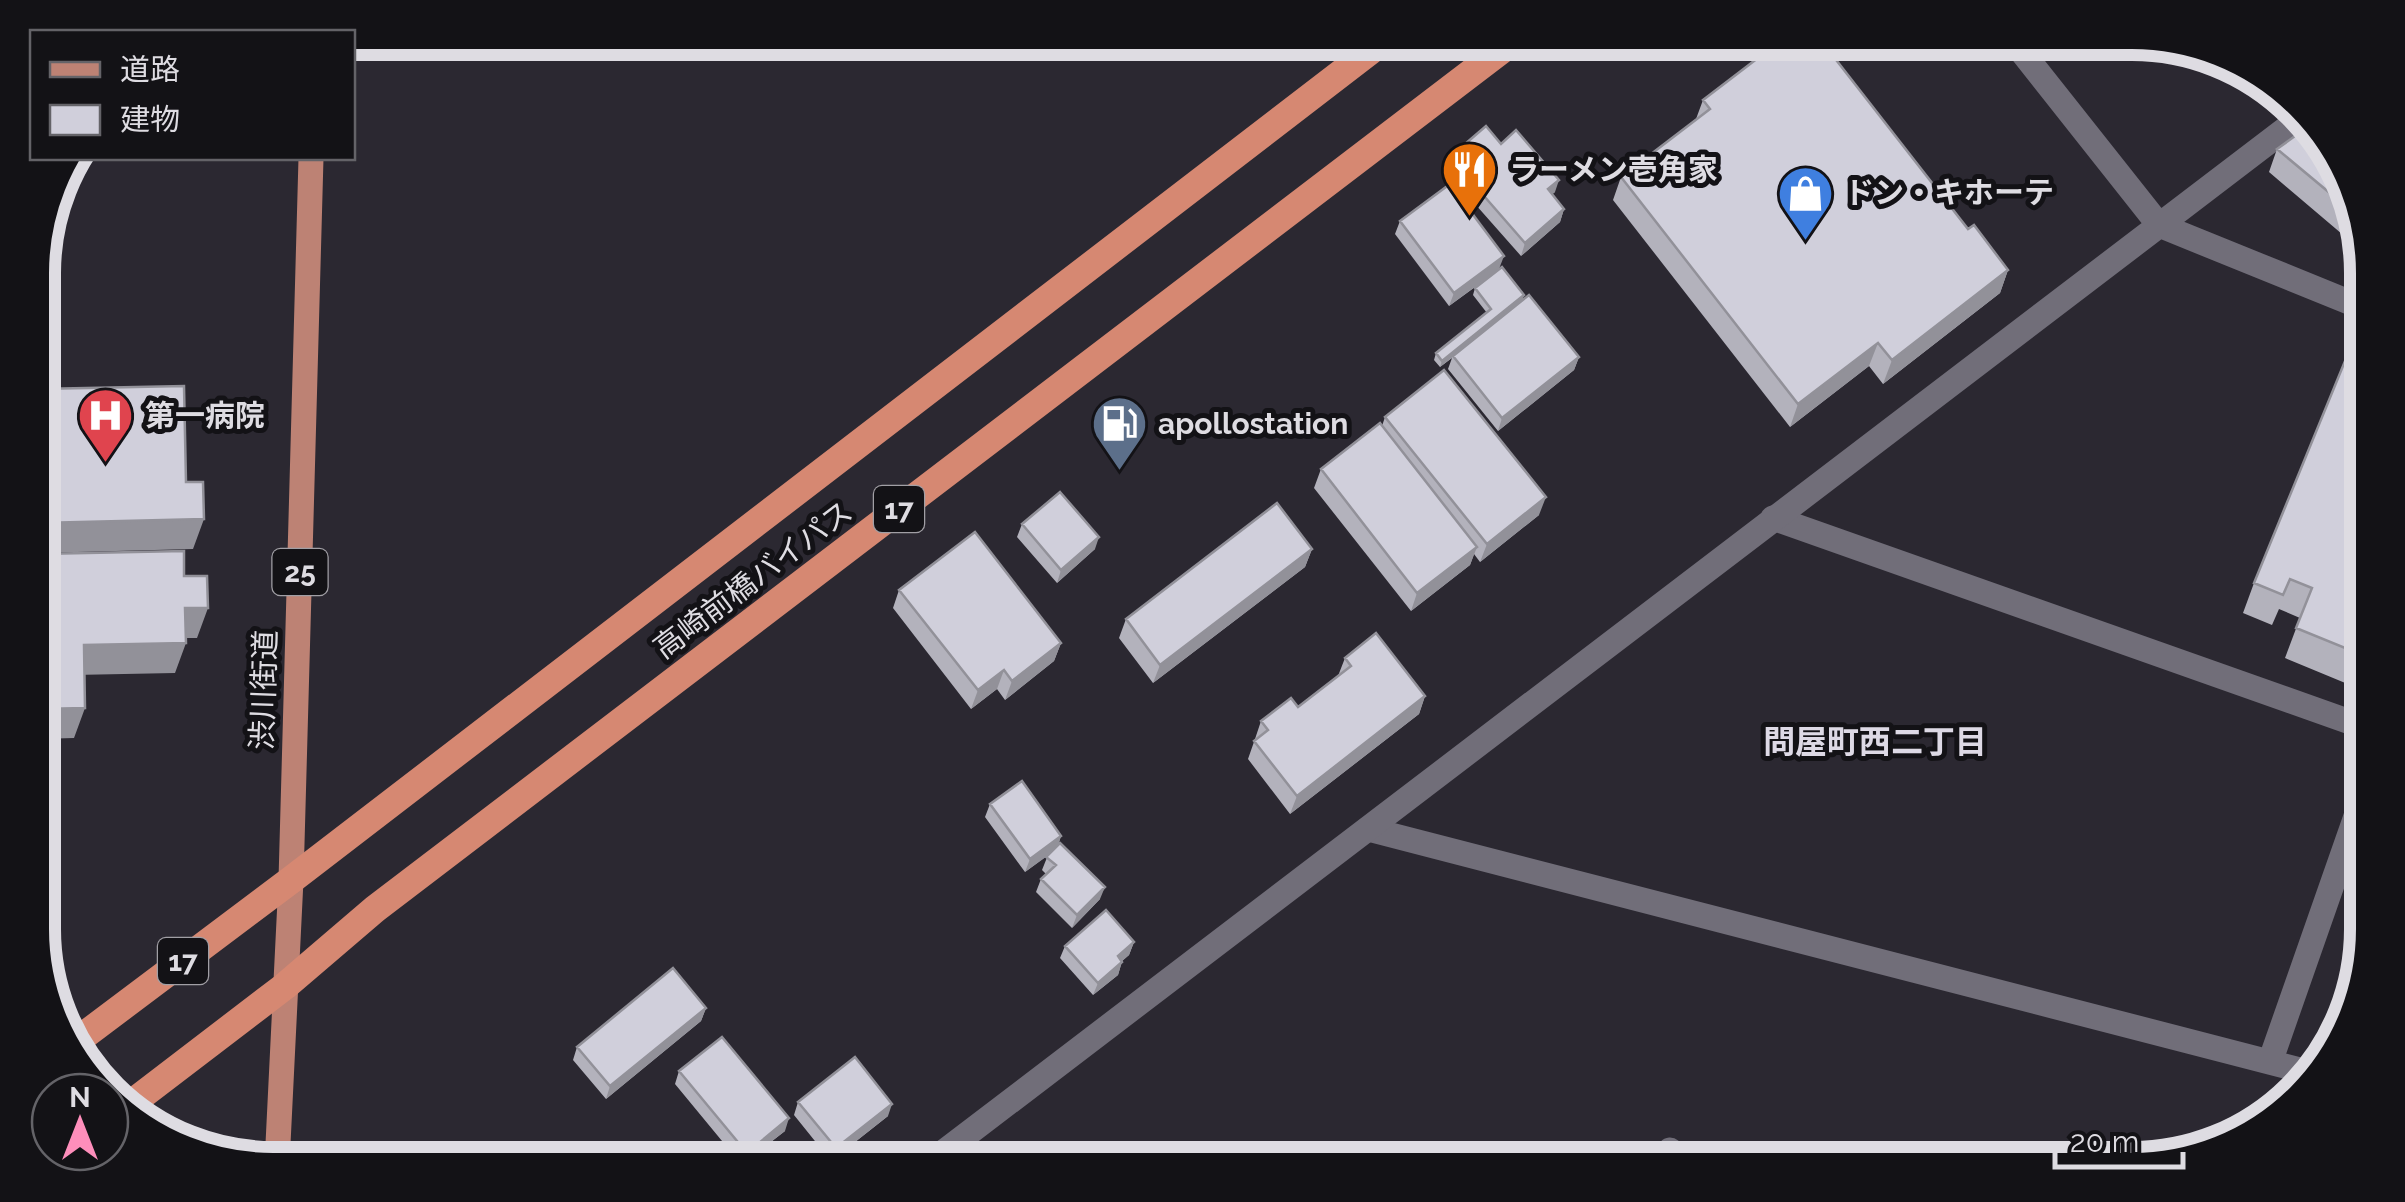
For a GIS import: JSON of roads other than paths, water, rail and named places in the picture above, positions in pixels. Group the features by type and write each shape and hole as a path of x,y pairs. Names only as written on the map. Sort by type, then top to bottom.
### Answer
{"highway":[{"name":"高崎前橋バイパス","path":"83,1035 1366,55"},
{"name":"高崎前橋バイパス","path":"137,1099 285,986 375,910 1495,55"}],"main road":[{"name":"渋川街道","path":"278,1147 291,880 311,160"}],"street":[{"path":"2024,55 2159,225 2350,303"},
{"path":"950,1147 2291,124"},
{"path":"1773,518 2350,722"},
{"path":"1368,829 2299,1070"},
{"path":"2270,1062 2350,834"}],"place":[{"name":"ラーメン壱角家","path":"1470,219"},
{"name":"ドン・キホーテ","path":"1805,242"},
{"name":"第一病院","path":"106,465"},
{"name":"apollostation","path":"1119,473"}],"district":[{"name":"問屋町西二丁目","path":"1875,742"}]}
